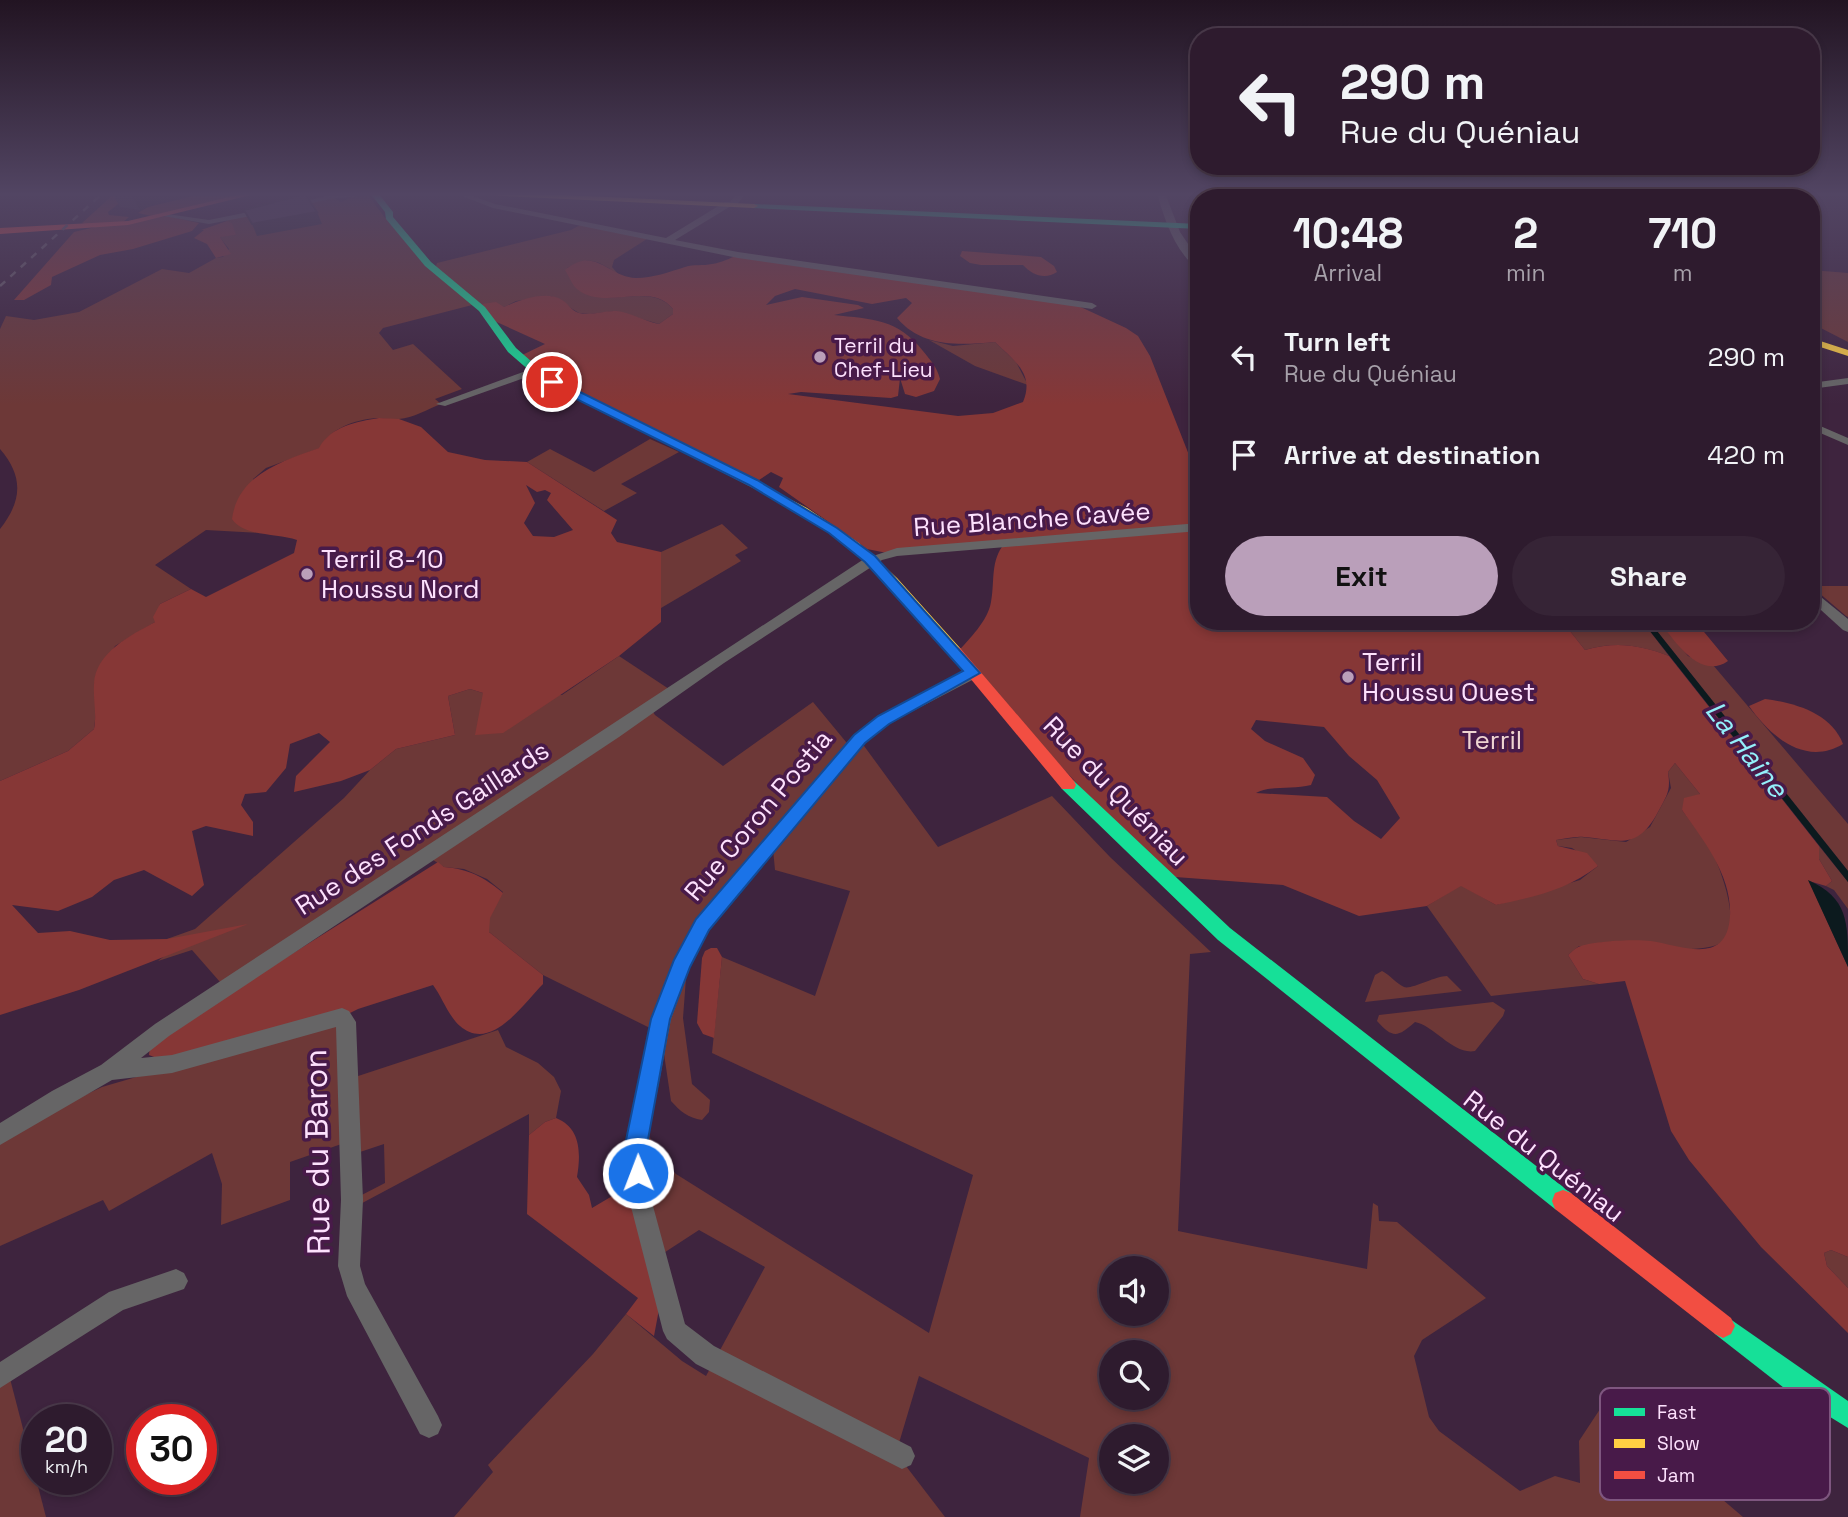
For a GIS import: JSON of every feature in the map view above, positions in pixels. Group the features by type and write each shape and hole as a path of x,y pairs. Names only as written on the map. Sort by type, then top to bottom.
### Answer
{"street":[{"name":"Rue du Quéniau","path":"428,264 482,309 505,342 534,371 650,433 775,494 833,531 870,559 1070,787 1224,934 1724,1327 1806,1388"},
{"path":"797,264 1092,306"},
{"path":"1820,344 1848,353"},
{"path":"441,404 534,371"},
{"path":"1820,385 1848,381"},
{"path":"1820,429 1848,442"},
{"name":"Rue Blanche Cavée","path":"870,559 897,552 1190,528"},
{"name":"Rue des Fonds Gaillards","path":"0,1135 59,1098 108,1072 162,1030 602,741 660,699 843,581 870,559"},
{"path":"1820,601 1843,622"},
{"name":"Rue Coron Postia","path":"902,1456 697,1350 675,1331 639,1195 636,1145 661,1019 681,966 702,924 859,739 883,720 972,673"},
{"name":"Rue du Baron","path":"108,1072 172,1064 342,1017 346,1022 351,1141 349,1266 355,1288 429,1425"},
{"path":"0,1376 117,1300 176,1281"},
{"name":"Rue du Quéniau","path":"1830,1404 1848,1416"}],"shaded area":[{"path":"206,264 428,264 436,266 437,264 578,264 567,268 604,298 632,296 659,299 673,309 673,314 659,324 615,311 579,313 551,296 516,301 504,307 476,304 383,328 379,333 393,350 413,344 462,389 435,399 441,404 410,417 368,419 344,426 330,435 320,448 266,468 253,479 282,534 206,530 155,565 191,589 160,604 155,622 115,646 94,684 97,704 94,729 68,751 0,781 0,529 13,509 17,489 13,469 0,449 0,329 6,316 34,320 79,312 162,269 189,273"},
{"path":"600,264 613,264 612,267 618,274"},
{"path":"1820,271 1848,273 1848,342 1820,328"},
{"path":"929,340 953,346 995,342 1016,362 1028,385 975,366"},
{"path":"650,439 679,452 621,484 637,493 604,511 527,462 550,449 594,472"},
{"path":"722,524 748,548 735,555 741,561 661,608 661,552"},
{"path":"1820,586 1848,586 1848,617 1820,594"},
{"path":"1569,630 1649,630 1669,656 1627,646 1585,650"},
{"path":"1656,630 1666,630 1688,656 1713,665 1848,824 1848,871"},
{"path":"619,656 672,691 649,706 655,715 723,766 813,702 851,748 859,739 938,847 1052,796 1110,857 1211,952 1190,954 1178,1231 1367,1269 1373,1203 1378,1206 1379,1221 1397,1222 1486,1298 1422,1340 1414,1356 1429,1417 1439,1431 1520,1491 1555,1476 1580,1483 1579,1441 1600,1409 1600,1500 1723,1500 1743,1517 1080,1517 1089,1458 919,1376 896,1453 945,1517 454,1517 493,1472 488,1465 593,1354 626,1314 682,1361 706,1376 765,1267 699,1230 656,1258 639,1195 647,1128 656,1155 676,1174 929,1333 973,1175 712,1053 722,957 815,996 850,891 775,870 773,849 702,924 679,979 686,978 683,1018 692,1084 710,1100 709,1112 702,1120 685,1114 671,1101 660,1027 658,1032 543,975 489,932 489,918 503,892 487,879 464,869 444,867 427,856 220,982 192,950 158,961 172,950 167,939 195,929 396,749 455,735 448,696 470,689 483,693 562,695"},
{"path":"1675,763 1700,794 1682,810 1710,848 1721,874 1729,902 1730,928 1726,937 1719,944 1692,949 1579,946 1568,955 1583,979 1599,984 1491,996 1427,906 1461,885 1496,905 1580,880 1598,866 1572,848 1558,846 1556,840 1581,837 1626,842 1650,827 1671,788 1668,772"},
{"path":"1819,846 1848,882 1848,909 1834,890 1826,886 1832,881 1819,859"},
{"path":"1382,971 1404,987 1447,976 1462,991 1365,1002 1375,975"},
{"path":"1493,1002 1505,1010 1503,1016 1475,1051 1459,1049 1415,1022 1396,1034 1387,1031 1377,1021 1379,1015"},
{"path":"342,1017 349,1079 498,1030 506,1047 538,1063 554,1077 561,1091 556,1118 545,1122 529,1135 529,1114 351,1209 352,1200 385,1183 384,1144 351,1155 350,1141 290,1162 290,1200 221,1225 222,1184 212,1153 109,1211 103,1200 0,1246 0,1135 102,1087"},
{"path":"1831,1250 1848,1257 1848,1288 1827,1266 1824,1253"},
{"path":"8,1371 21,1421 21,1495 40,1495 46,1517 0,1517 0,1376"}],"green space":[{"path":"46,264 81,264 52,277 51,285 24,300 14,300"},
{"name":"Terril","path":"575,264 600,264 617,273 642,278 688,266 799,264 1072,303 1138,336 1150,356 1190,460 1190,630 1569,630 1585,650 1628,646 1669,656 1819,846 1819,859 1832,881 1826,886 1809,881 1848,967 1848,1257 1831,1250 1824,1253 1827,1266 1848,1288 1848,1333 1761,1247 1689,1160 1671,1131 1625,981 1599,984 1583,979 1568,955 1577,947 1588,944 1626,940 1701,949 1721,942 1727,932 1729,901 1721,873 1682,810 1684,798 1700,794 1675,763 1668,772 1669,789 1666,797 1643,833 1635,838 1618,841 1581,837 1556,840 1558,846 1587,853 1598,866 1562,887 1510,902 1496,905 1461,886 1427,906 1359,916 1283,885 1162,876 957,653 986,616 997,556 1005,543 887,553 867,549 779,487 783,478 771,472 759,480 562,388 518,357 545,344 490,319 482,304 496,302 504,307 525,299 549,296 562,300 579,313 617,311 659,324 673,314 673,309 663,301 640,296 601,298 588,295 575,287 565,270","holes":["795,289 872,304 906,298 912,303 897,318 907,328 930,340 955,344 995,342 1021,368 1026,383 1023,402 993,413 958,416 788,394 801,392 891,398 898,396 900,378 905,394 916,397 934,391 940,379 937,371 914,340 904,332 883,322 834,315 864,308 802,297 766,305 775,296","1256,720 1324,727 1349,756 1377,780 1400,818 1381,839 1354,821 1327,797 1256,793 1268,789 1311,785 1315,775 1303,758 1265,741 1251,729"]},
{"path":"974,264 1051,264 1057,272 1043,276 1035,274 1023,265"},
{"path":"379,418 399,419 421,427 448,452 485,460 527,462 617,520 611,533 617,542 661,552 661,622 619,656 503,733 475,735 483,693 470,689 448,696 455,735 396,749 370,770 341,781 294,792 296,776 330,742 319,733 290,744 286,768 266,792 245,794 241,805 253,822 253,836 206,826 192,831 204,885 192,896 144,870 114,880 92,897 58,911 12,905 38,933 70,931 110,940 167,939 248,924 79,990 0,1015 0,781 68,751 94,729 94,684 101,663 116,646 155,622 153,617 160,604 191,589 206,597 294,553 297,540 253,532 237,525 232,519 243,491 253,480 277,464 319,448 337,430 353,423","holes":["526,485 537,492 545,490 551,493 547,500 573,530 554,537 533,536 524,523 535,503"]},
{"path":"1666,630 1702,630 1728,661 1718,666 1708,666 1689,656"},
{"path":"1765,699 1811,711 1830,724 1843,744 1815,752 1790,745 1767,728 1749,706"},
{"path":"438,862 444,867 476,875 503,893 490,918 489,932 543,975 543,984 506,1023 483,1034 472,1033 456,1022 433,985 358,1009 342,1017 172,1064 149,1055 150,1046"},
{"path":"717,948 722,957 714,1038 703,1034 697,1023 702,958 705,951"},
{"path":"556,1118 564,1122 575,1135 579,1150 577,1177 589,1195 592,1208 614,1195 639,1195 660,1304 654,1336 626,1314 638,1298 527,1214 529,1135 545,1122"}],"water":[{"name":"La Haine","path":"1649,630 1656,630 1848,871 1848,882"},
{"path":"1808,880 1831,895 1843,913 1848,967"}],"railway":[{"path":"0,286 25,264"}],"traffic: fast":[{"path":"428,264 482,309 512,350 543,377 728,471"},
{"path":"1068,785 1224,934 1563,1201"},
{"path":"1723,1326 1806,1388"},
{"path":"1830,1404 1848,1416"}],"traffic: slow":[{"path":"1820,344 1848,353"},
{"path":"728,471 802,510 838,533 892,581 955,651"}],"traffic: jam":[{"path":"955,651 1068,785"},
{"path":"1563,1201 1723,1326"}],"place":[{"name":"Terril du Chef-Lieu","path":"820,357"},
{"name":"Terril 8-10 Houssu Nord","path":"307,574"},
{"name":"Terril Houssu Ouest","path":"1348,677"}],"route":[{"path":"552,382 775,494 833,531 870,559 957,653 972,673 868,730 702,924 681,966 661,1019 636,1145 638,1173"}]}
